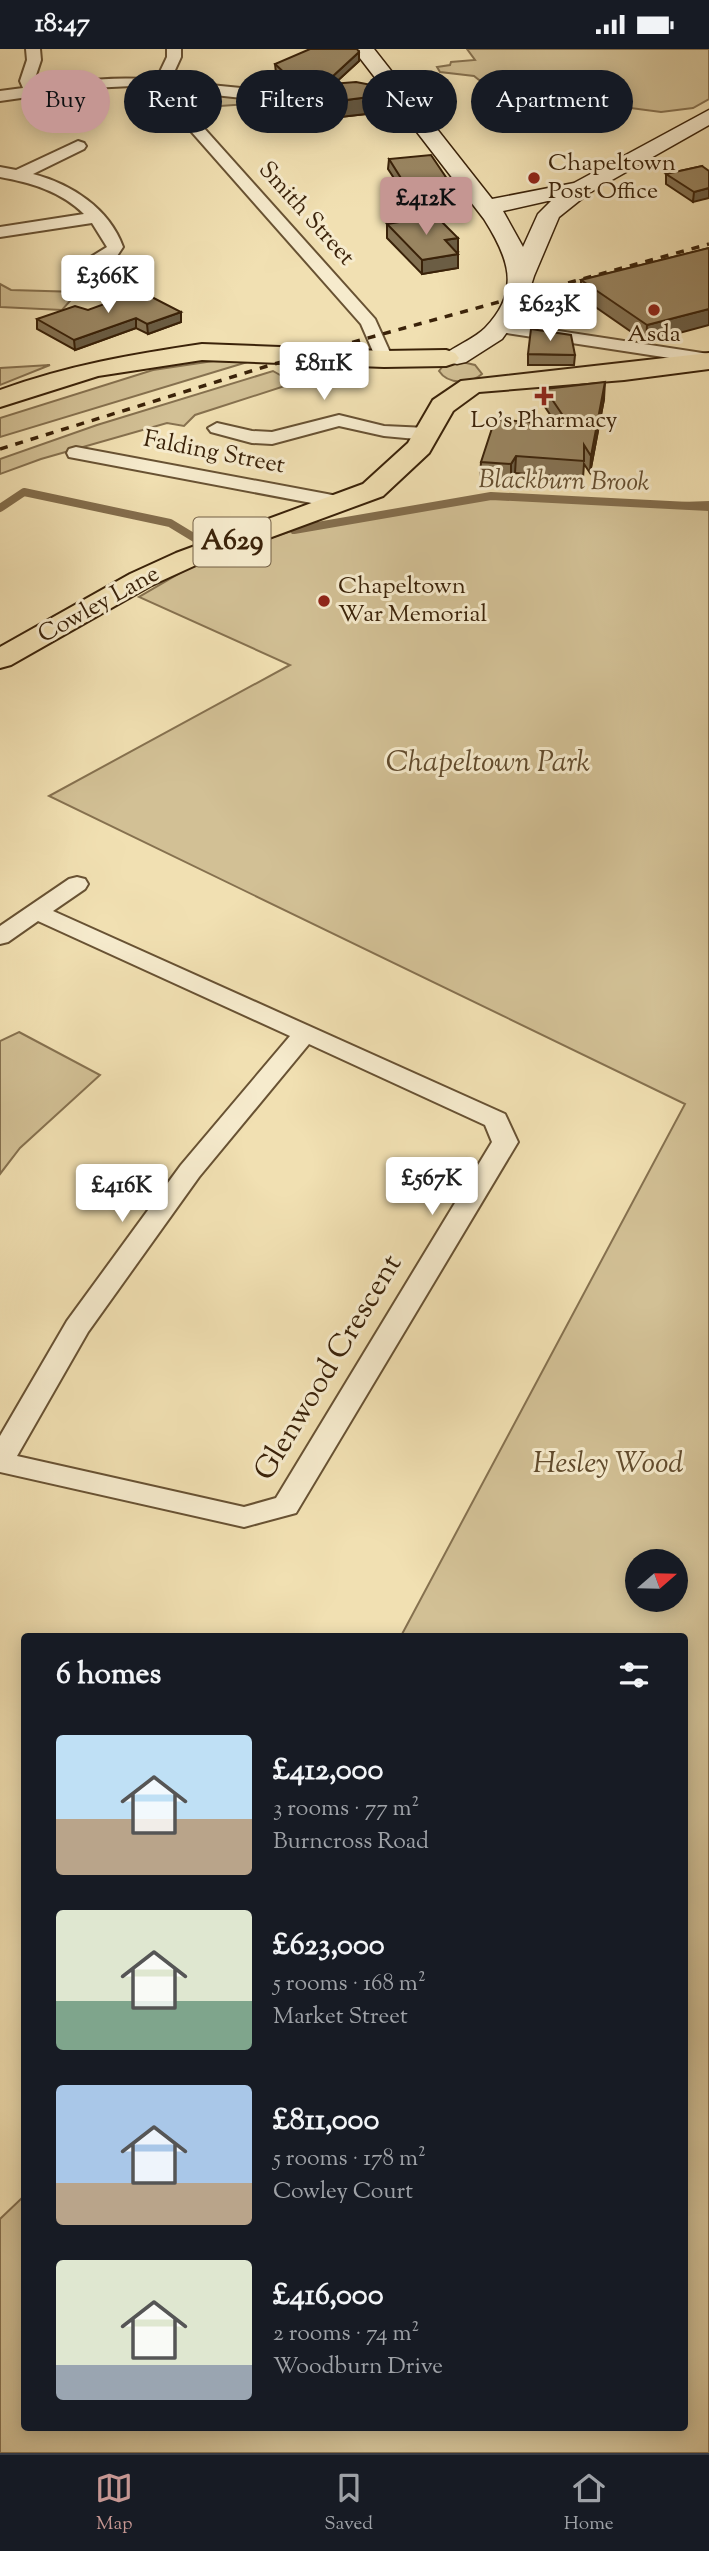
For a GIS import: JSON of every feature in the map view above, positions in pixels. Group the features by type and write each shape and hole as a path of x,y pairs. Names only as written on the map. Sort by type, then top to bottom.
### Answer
{"main road":[{"path":"362,49 387,88 470,185 503,208 507,223 526,224 548,216 581,188 709,116"},
{"path":"503,208 581,188"},
{"path":"503,208 519,285"},
{"path":"483,375 497,330 511,310 548,216"},
{"path":"0,399 58,378 97,368 202,352 384,359 440,367 497,330"},
{"path":"440,367 448,386 483,375 558,376 635,372 709,360"},
{"path":"440,367 442,406"},
{"name":"Cowley Lane","path":"0,659 140,580 193,556 373,490 406,461 427,434 442,406 483,375"}],"street":[{"path":"31,70 34,60 33,49"},
{"path":"167,70 174,57 174,49"},
{"path":"222,91 261,95 356,91"},
{"path":"0,96 21,93"},
{"name":"Smith Street","path":"200,133 369,323 384,359"},
{"path":"18,175 70,144 99,144"},
{"path":"0,172 40,180 71,193 96,217 109,232 115,247 109,255 87,267"},
{"path":"0,232 96,217"},
{"path":"497,330 619,345 709,360"},
{"path":"217,428 252,437 272,438 339,420 384,431 427,434"},
{"name":"Falding Street","path":"76,453 343,502"},
{"path":"0,937 77,884"},
{"name":"Glenwood Crescent","path":"0,1461 244,1517 286,1506 505,1142 496,1120 37,912"},
{"path":"0,1461 77,1327 190,1171 306,1032"}],"green space":[{"path":"467,49 709,49 709,99 693,108 661,112 633,108 633,70 471,70 471,76 457,74 457,70 439,70 437,67 450,65 451,62 475,60"},
{"path":"222,95 236,95 236,105 222,106"},
{"path":"0,284 11,290 78,292 62,310 0,307"},
{"path":"220,360 254,360 0,437 0,418 153,370"},
{"path":"462,362 475,365 482,374 472,380 454,381 439,371 443,366"},
{"path":"50,365 0,385 0,368"},
{"path":"273,371 294,383 195,415 184,426 167,423 41,459 0,474 0,459 97,425"},
{"name":"Chapeltown Park","path":"491,496 653,504 709,502 709,2453 0,2453 0,2219 21,2199 21,2431 688,2431 688,1633 403,1633 685,1104 49,796 290,665 139,597 199,562 294,530"},
{"path":"19,1032 100,1075 20,1148 0,1174 0,1041"}],"building":[{"path":"310,49 357,49 359,52 340,70 281,70 275,64"},
{"path":"348,83 362,83 362,98 348,100"},
{"path":"431,155 460,198 416,202 389,159"},
{"path":"702,166 709,171 709,188 694,192 666,174"},
{"path":"436,216 458,238 445,240 458,254 422,260 387,224"},
{"name":"Asda","path":"709,248 709,309 647,325 581,280"},
{"path":"140,291 181,312 147,324 136,318 74,340 37,319 75,306 88,310"},
{"path":"531,329 571,335 575,355 528,354"},
{"path":"605,382 591,456 584,445 584,461 516,456 511,464 481,462 495,419 570,426 545,389"}],"waterway":[{"name":"Blackburn Brook","path":"0,508 24,492 170,523 198,540"},
{"name":"Blackburn Brook","path":"294,530 491,496 709,507"}],"railway":[{"path":"0,449 274,364 709,244"}],"place":[{"name":"Chapeltown Post Office","path":"534,178"},
{"name":"Asda","path":"654,310"},
{"name":"Lo's Pharmacy","path":"544,396"},
{"name":"Chapeltown War Memorial","path":"324,601"}],"park label":[{"name":"Hesley Wood","path":"608,1464"}]}
